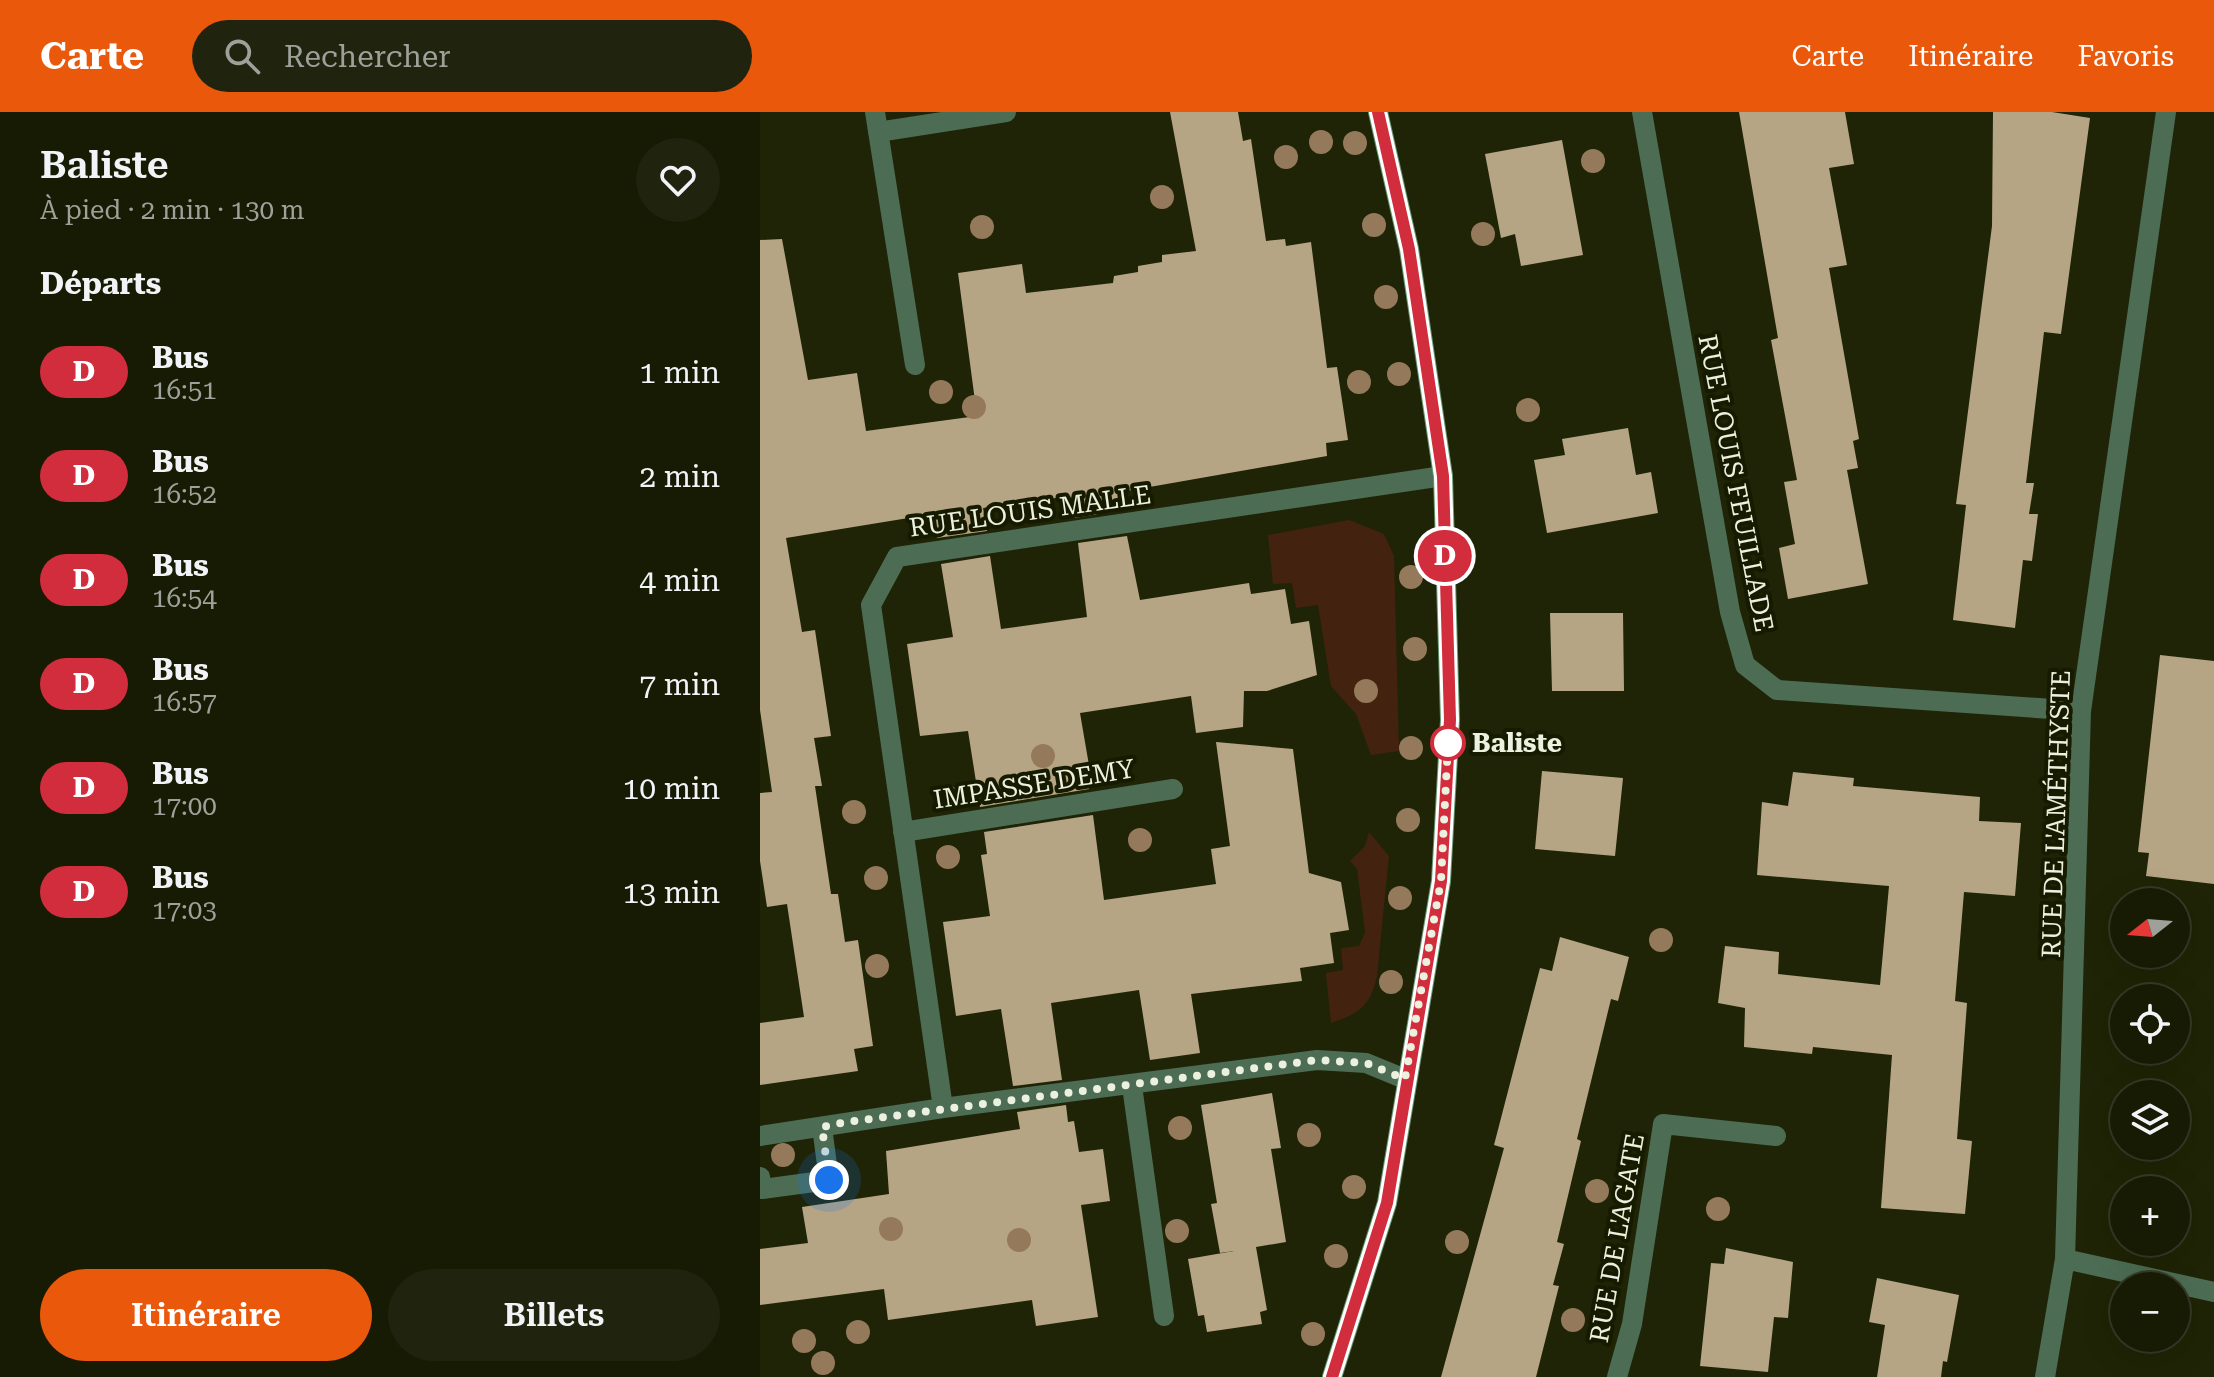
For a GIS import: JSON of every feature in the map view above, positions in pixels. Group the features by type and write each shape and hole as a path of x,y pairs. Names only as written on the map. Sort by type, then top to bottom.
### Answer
{"street":[{"path":"915,365 876,122 1006,112"},
{"path":"1332,1377 1387,1203 1405,1079 1441,881 1450,720 1443,476 1409,249 1378,112"},
{"name":"RUE LOUIS FEUILLADE","path":"1642,112 1730,612 1745,665 1777,690 2081,711"},
{"name":"RUE DE L'AMÉTHYSTE","path":"2045,1377 2065,1259 2081,711 2166,112"},
{"name":"RUE LOUIS MALLE","path":"943,1108 871,605 897,557 1443,476"},
{"name":"IMPASSE DEMY","path":"903,832 1173,789"},
{"path":"760,1136 943,1108 1317,1060 1366,1063 1405,1079"},
{"path":"1132,1086 1164,1316"},
{"name":"RUE DE L'AGATE","path":"1617,1377 1632,1324 1663,1124 1776,1136"},
{"path":"760,1177 762,1189 829,1180 822,1127"},
{"path":"2065,1259 2214,1292"}],"shaded area":[{"path":"1349,520 1384,534 1394,556 1399,751 1371,755 1356,714 1331,686 1318,605 1296,608 1292,583 1273,584 1268,535"},
{"path":"1369,832 1389,856 1377,976 1371,994 1362,1007 1331,1023 1326,973 1343,970 1341,948 1359,946 1365,932 1357,869 1350,861 1365,846"}],"building":[{"path":"1170,112 1238,112 1243,141 1251,139 1266,241 1285,239 1286,246 1311,242 1327,368 1337,367 1348,440 1326,443 1327,456 1121,492 1124,510 1074,518 1070,496 983,508 987,531 937,538 933,514 786,538 802,632 815,630 831,736 814,738 822,786 815,786 831,894 838,894 845,942 858,940 873,1046 854,1049 858,1071 760,1085 760,1023 804,1017 787,904 767,907 760,861 760,793 772,792 760,710 760,240 782,239 808,380 857,373 866,431 977,416 958,273 1022,264 1026,293 1113,283 1114,276 1138,272 1138,266 1162,262 1162,255 1196,251"},
{"path":"1739,112 1845,112 1854,164 1829,168 1847,265 1829,268 1859,439 1853,441 1858,468 1847,470 1868,584 1788,599 1779,548 1795,544 1784,482 1797,480 1771,340 1778,338"},
{"path":"1993,112 2052,112 2090,118 2061,334 2044,332 2026,483 2034,483 2029,514 2038,514 2032,561 2023,560 2015,628 1953,620 1966,505 1956,504 1992,226"},
{"path":"1562,140 1583,255 1521,266 1515,234 1501,238 1485,154"},
{"path":"1628,428 1636,475 1651,472 1658,513 1547,533 1534,460 1565,455 1562,439"},
{"path":"1127,536 1140,600 1249,583 1251,594 1285,589 1291,624 1309,621 1317,675 1267,691 1244,691 1243,727 1196,733 1191,696 1080,713 1091,777 1088,778 1089,789 980,807 968,731 920,736 907,644 953,637 941,564 990,556 1001,629 1087,617 1078,543"},
{"path":"1550,613 1623,613 1624,691 1552,691"},
{"path":"2160,655 2214,661 2214,884 2146,876 2149,853 2138,852"},
{"path":"1216,742 1293,749 1309,873 1341,882 1349,930 1330,933 1334,963 1300,968 1302,981 1191,994 1200,1053 1150,1060 1139,990 1051,1003 1062,1080 1013,1086 1001,1009 956,1016 943,922 990,916 981,855 987,854 984,832 1093,815 1104,900 1216,884 1211,849 1230,846"},
{"path":"1542,771 1623,778 1615,856 1535,849"},
{"path":"1793,772 1854,778 1853,786 1980,797 1979,821 2021,823 2015,896 1964,892 1955,1001 1967,1003 1957,1139 1972,1141 1965,1214 1881,1208 1892,1055 1813,1047 1812,1054 1744,1047 1745,1008 1718,1003 1725,946 1779,952 1778,974 1880,985 1889,886 1757,875 1762,802 1788,806"},
{"path":"1560,937 1629,957 1618,1001 1611,999 1577,1139 1581,1141 1557,1242 1564,1244 1553,1285 1559,1286 1536,1377 1441,1377 1504,1148 1494,1145 1540,968 1552,971"},
{"path":"1272,1093 1281,1148 1271,1149 1286,1242 1256,1247 1267,1310 1260,1312 1262,1324 1207,1332 1204,1315 1198,1316 1188,1259 1234,1251 1220,1253 1211,1204 1217,1203 1201,1105"},
{"path":"1066,1105 1068,1122 1074,1121 1079,1152 1103,1149 1110,1201 1081,1205 1098,1317 1036,1326 1032,1300 888,1320 884,1289 760,1305 760,1249 808,1243 802,1207 889,1194 886,1151 1020,1129 1017,1112"},
{"path":"1726,1248 1793,1262 1788,1318 1774,1317 1768,1372 1700,1366 1711,1263 1724,1264"},
{"path":"1877,1278 1959,1295 1947,1362 1943,1361 1941,1377 1877,1377 1885,1325 1869,1322"}],"bus line":[{"name":"D","path":"1332,1377 1387,1203 1405,1079 1441,881 1450,720 1443,476 1409,249 1378,112"}],"place":[{"name":"Baliste","path":"1448,743"}],"route":[{"path":"829,1180 822,1127 847,1122 1317,1060 1366,1063 1405,1079 1441,881 1448,743"}]}
